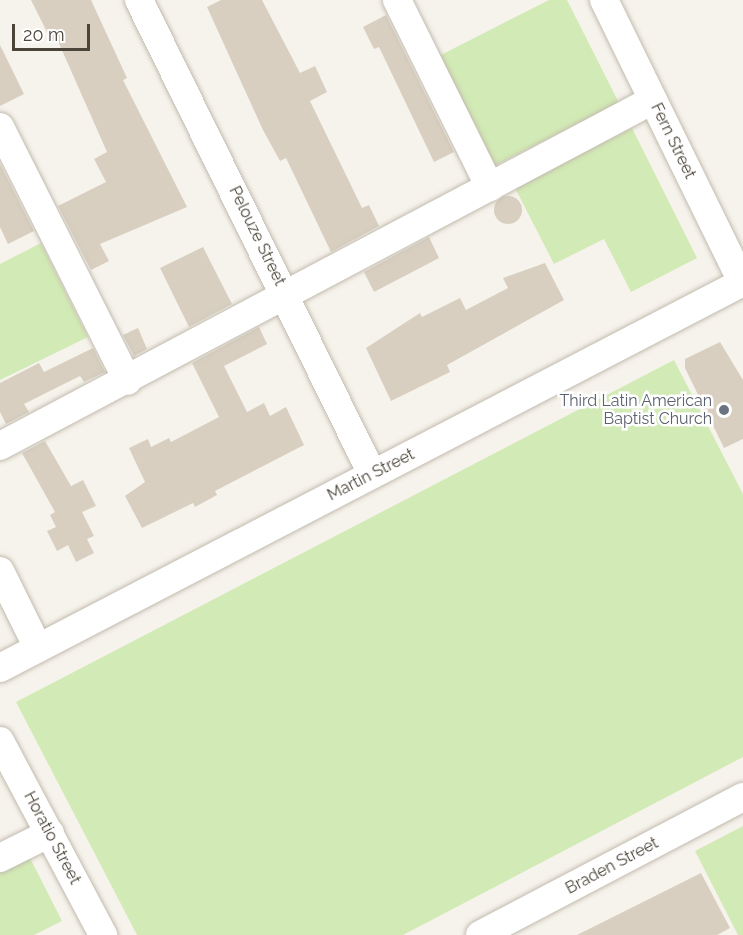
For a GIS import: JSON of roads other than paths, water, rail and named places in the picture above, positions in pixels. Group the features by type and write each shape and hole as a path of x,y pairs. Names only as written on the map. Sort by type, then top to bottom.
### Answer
{"street":[{"name":"Pelouze Street","path":"140,0 372,474"},
{"path":"397,0 490,187"},
{"name":"Fern Street","path":"604,0 743,282"},
{"path":"0,446 129,381 653,100"},
{"path":"0,127 129,381"},
{"name":"Martin Street","path":"0,668 743,282"},
{"path":"0,571 38,648"},
{"name":"Horatio Street","path":"0,741 103,935"},
{"name":"Braden Street","path":"480,935 743,797"},
{"path":"0,858 50,833"}],"place":[{"name":"Third Latin American Baptist Church","path":"724,410"}]}
